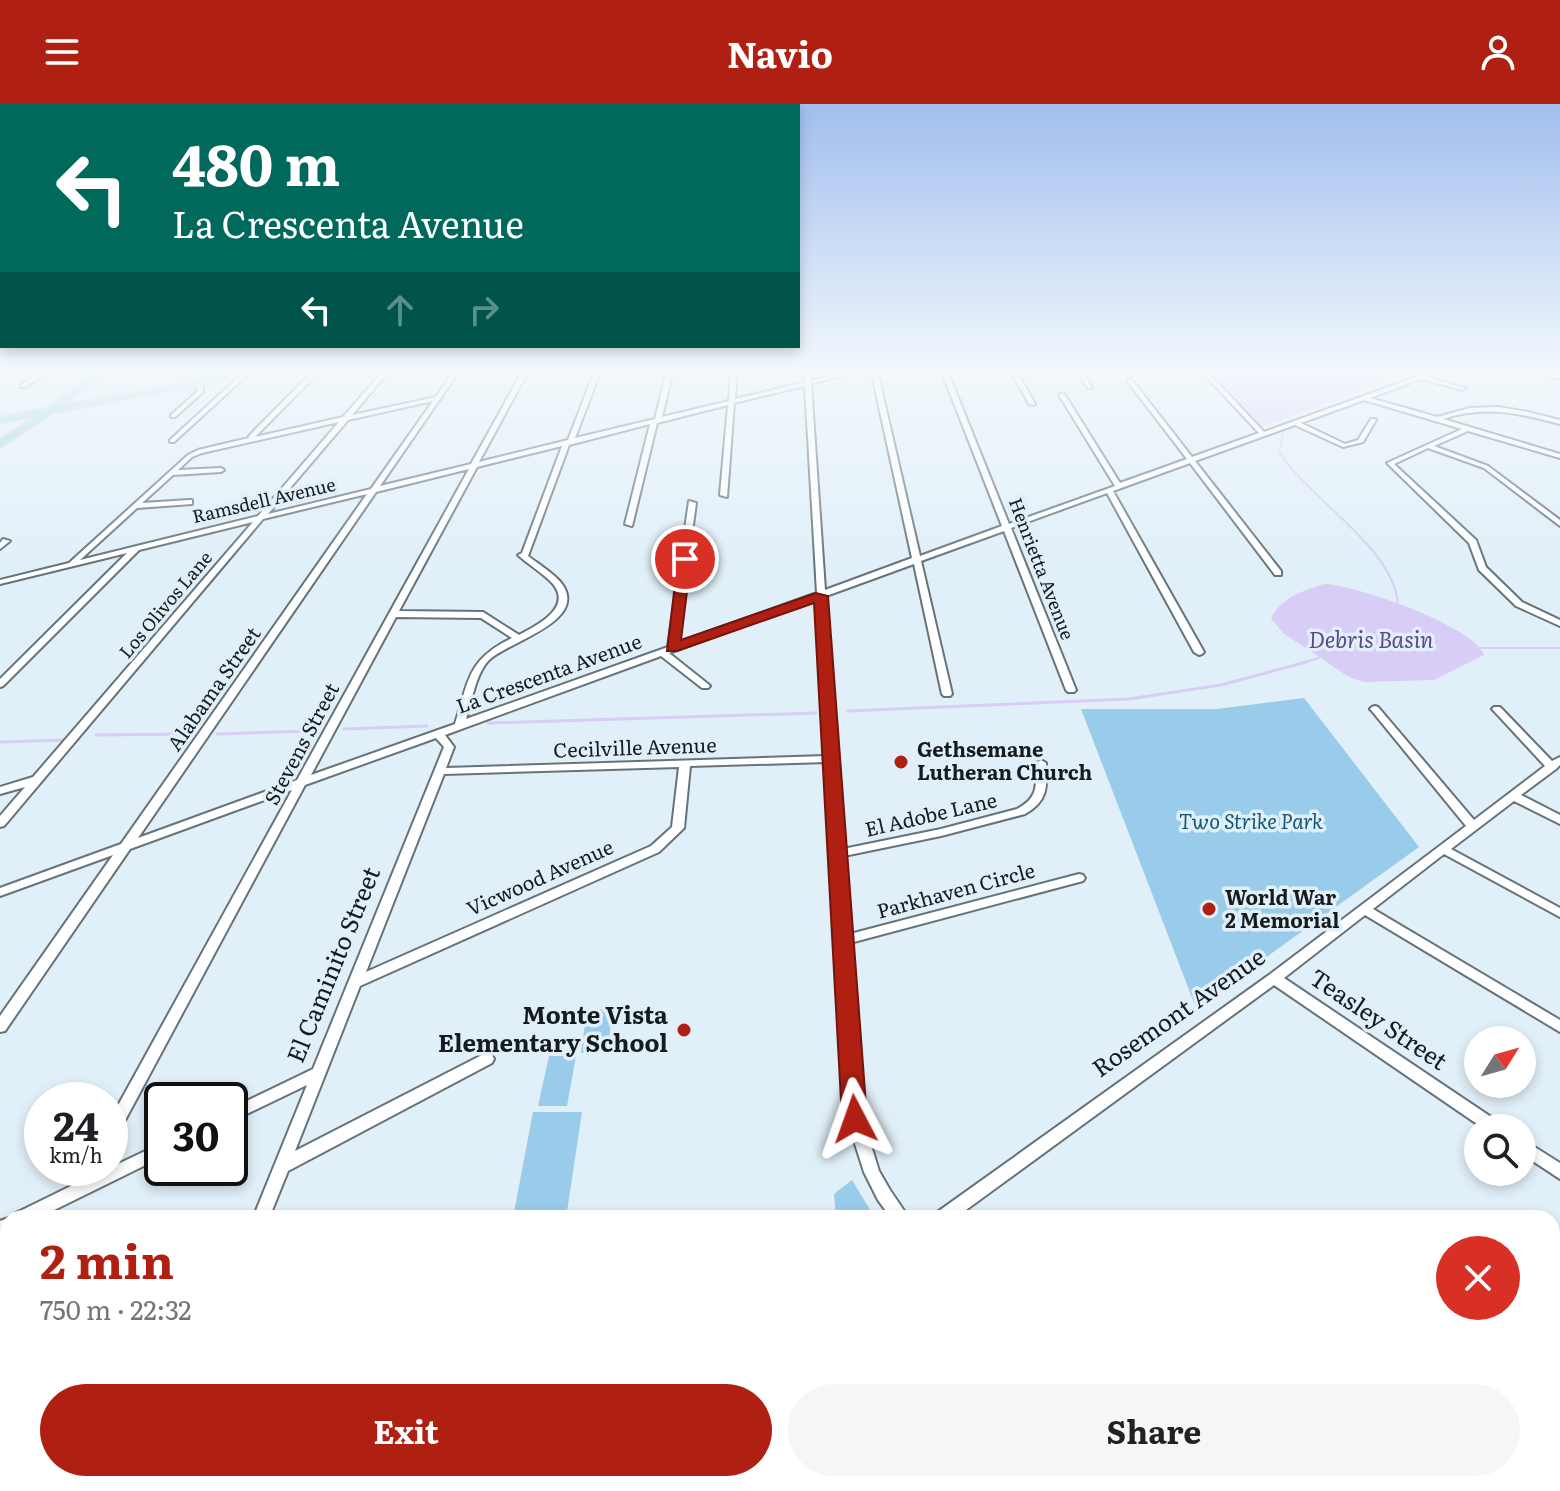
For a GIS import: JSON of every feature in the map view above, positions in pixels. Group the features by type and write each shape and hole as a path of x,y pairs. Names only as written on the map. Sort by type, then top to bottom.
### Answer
{"street":[{"path":"172,441 179,435"},
{"path":"250,438 253,435"},
{"path":"70,565 190,456 208,447 265,435"},
{"name":"Los Olivos Lane","path":"0,823 333,435"},
{"name":"Alabama Street","path":"0,1027 411,435"},
{"name":"Stevens Street","path":"128,1101 491,435"},
{"path":"459,726 481,664 499,646 547,625 558,614 563,591 524,555 571,435"},
{"name":"Ramsdell Avenue","path":"0,582 603,435"},
{"path":"629,524 653,435"},
{"path":"724,495 729,435"},
{"path":"811,435 855,1119 864,1160 882,1196 894,1210"},
{"path":"888,435 947,694"},
{"name":"Henrietta Avenue","path":"971,435 1071,690"},
{"path":"1087,435 1119,487"},
{"path":"1172,435 1278,573"},
{"name":"La Crescenta Avenue","path":"0,892 1261,435"},
{"path":"1321,435 1345,446 1361,441 1365,435"},
{"path":"1453,435 1390,463 1473,542 1482,568 1519,604 1560,623"},
{"path":"1491,435 1560,456"},
{"path":"1428,445 1486,467 1560,524"},
{"path":"171,473 221,470"},
{"path":"1109,491 1199,652"},
{"path":"136,506 189,502"},
{"path":"692,503 667,650 705,686"},
{"path":"0,684 137,549"},
{"path":"395,614 483,615 517,637"},
{"path":"1375,709 1473,827"},
{"path":"1497,709 1556,764"},
{"name":"El Caminito Street","path":"264,1210 449,747 438,733"},
{"name":"Cecilville Avenue","path":"440,771 831,759"},
{"name":"El Adobe Lane","path":"840,853 912,841 1017,814 1033,804 1041,785 1041,763"},
{"name":"Rosemont Avenue","path":"953,1210 1274,978 1556,764"},
{"name":"Vicwood Avenue","path":"356,982 655,849 678,828 685,765"},
{"path":"0,791 39,778"},
{"path":"1515,797 1560,820"},
{"path":"1443,849 1560,913"},
{"name":"Parkhaven Circle","path":"842,941 1079,878"},
{"path":"1365,910 1560,1027"},
{"name":"Teasley Street","path":"1274,978 1474,1114"},
{"path":"280,1167 487,1059"},
{"path":"248,1107 320,1072"},
{"path":"1536,1156 1560,1172"},
{"path":"38,1210 144,1159"},
{"path":"79,1190 81,1186"}],"green space":[{"name":"Two Strike Park","path":"1304,698 1419,847 1196,1008 1081,709 1217,709"},
{"path":"587,1009 613,1009 607,1053 581,1053"},
{"path":"549,1056 576,1056 567,1106 538,1106"},
{"path":"533,1112 582,1112 567,1210 515,1210"},
{"path":"852,1180 870,1210 835,1210 834,1194"}],"water":[{"name":"Debris Basin","path":"1324,584 1361,591 1438,620 1476,644 1484,655 1434,680 1364,682 1349,677 1283,633 1271,618 1287,600"}],"waterway":[{"path":"1282,435 1279,452 1293,471 1369,547 1394,587 1398,609"},
{"path":"1480,648 1560,648"},
{"path":"1303,663 1319,658"},
{"path":"848,711 1129,699 1221,685 1303,663"},
{"path":"488,723 816,713"},
{"path":"344,729 427,726"},
{"path":"217,734 313,731"},
{"path":"96,735 195,734"},
{"path":"0,742 66,740"}],"place":[{"name":"Gethsemane Lutheran Church","path":"901,762"},
{"name":"World War 2 Memorial","path":"1209,909"},
{"name":"Monte Vista Elementary School","path":"684,1030"}],"route":[{"path":"685,559 672,648 821,596 831,712 831,759 840,853 842,941 855,1119"}]}
